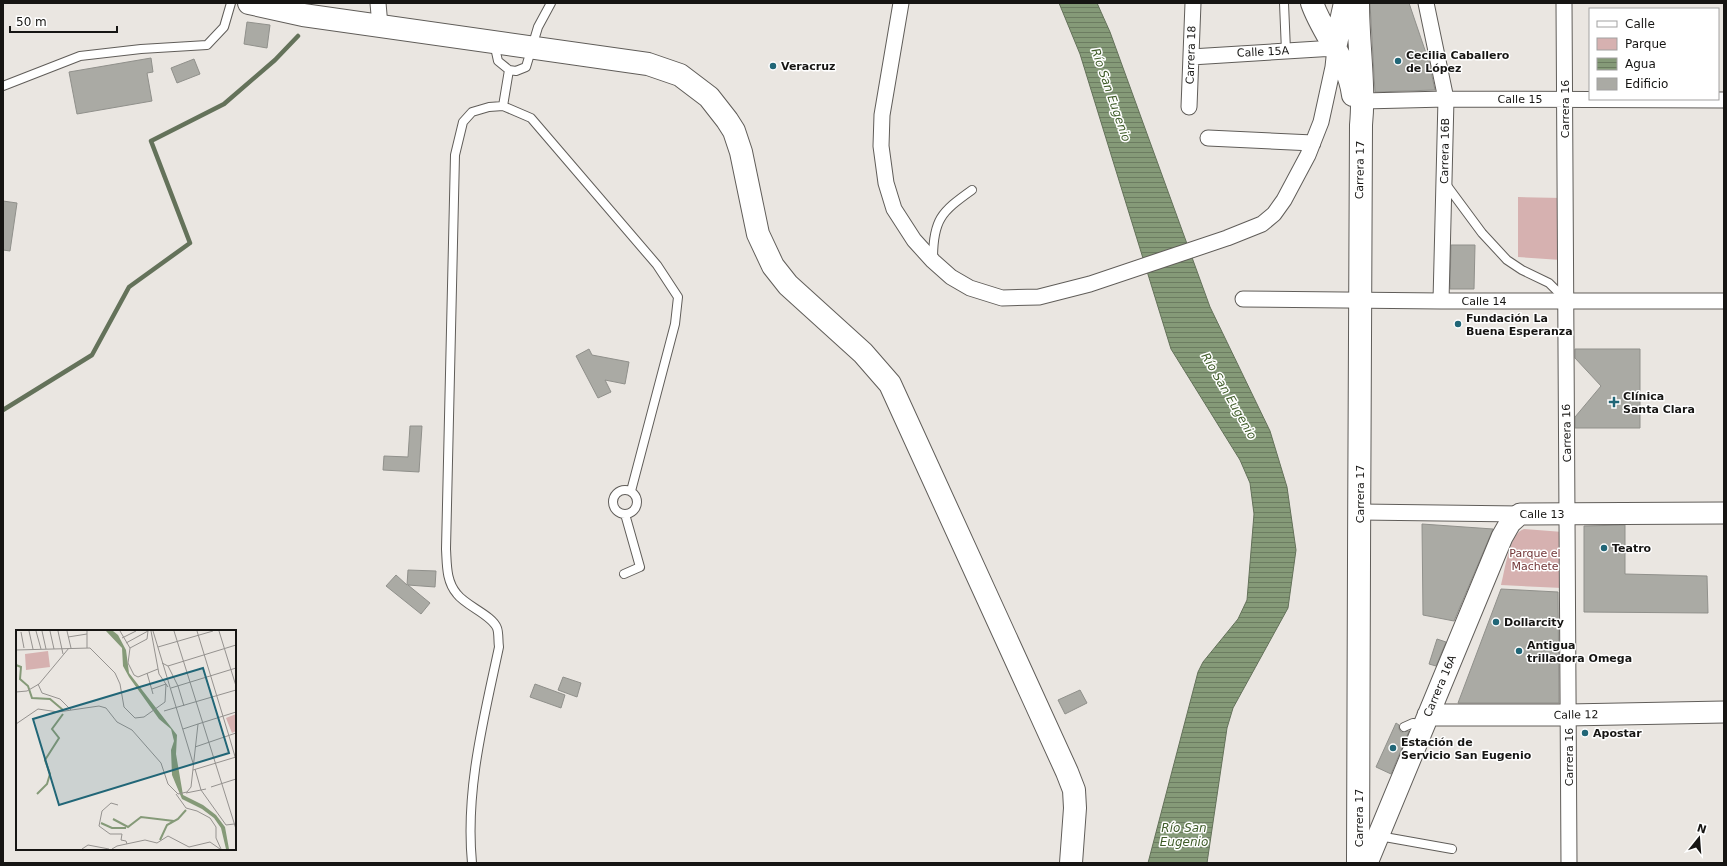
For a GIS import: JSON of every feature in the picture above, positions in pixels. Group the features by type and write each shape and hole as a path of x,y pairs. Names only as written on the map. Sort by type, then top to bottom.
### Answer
{"main road":[{"path":"249,3 303,15 648,64 664,68 680,75 709,97 734,131 741,152 758,234 773,266 788,285 863,353 890,384 1074,790 1075,808 1071,863"},
{"name":"Carrera 17","path":"1312,3 1318,18 1346,68 1361,125"},
{"path":"1335,48 1345,3"},
{"name":"Carrera 17","path":"1358,3 1358,36 1363,101 1361,125 1359,300 1360,512 1358,863"},
{"name":"Calle 13","path":"1520,514 1724,513"},
{"name":"Carrera 16A","path":"1367,863 1419,722 1502,536 1510,524 1520,514"},
{"name":"Calle 12","path":"1419,722 1568,715 1724,712"}],"street":[{"path":"378,3 380,26"},
{"path":"901,3 882,115 881,146 886,183 894,209 914,240 933,261 951,277 970,288 1002,298 1039,298 1090,284 1227,238 1262,224 1274,214 1284,200 1313,143 1321,122 1335,48"},
{"name":"Carrera 18","path":"1189,107 1193,3"},
{"name":"Carrera 16B","path":"1426,3 1446,99 1441,301"},
{"name":"Carrera 16","path":"1564,3 1569,863"},
{"name":"Calle 15A","path":"1191,56 1335,48"},
{"name":"Calle 15","path":"1363,101 1446,99 1589,99"},
{"path":"1208,138 1313,143"},
{"name":"Calle 14","path":"1243,298 1441,301 1724,300"},
{"name":"Calle 13","path":"1360,512 1520,514"}],"lane":[{"path":"3,86 80,56 141,49 207,45 224,27 231,3"},
{"path":"494,42 498,61 509,70 516,71 526,67 538,27 551,3"},
{"path":"1284,3 1286,51"},
{"path":"503,106 509,70"},
{"path":"472,863 470,839 474,768 499,647 497,627 488,617 456,594 448,576 446,549 455,155 463,122 472,112 489,107 503,106 531,118 657,265 678,297 675,324 631,491"},
{"path":"1444,182 1482,233 1507,260 1522,270 1549,283 1566,301"},
{"path":"933,261 933,243 936,226 950,206 972,190"},
{"path":"626,490 631,491 637,498 637,507 634,511 625,514 617,510 613,501 617,493 626,490"},
{"path":"624,574 640,567 625,514"},
{"path":"1378,836 1452,849"}],"green space":[{"path":"1518,197 1562,198 1561,260 1518,257"},
{"name":"Parque el Machete","path":"1524,529 1563,532 1562,588 1501,585 1511,545 1519,532"}],"water":[{"name":"Río San Eugenio","path":"1059,3 1097,3 1110,32 1210,307 1270,431 1287,487 1296,550 1288,608 1233,708 1227,728 1207,863 1148,863 1198,672 1203,662 1238,619 1247,600 1254,514 1250,483 1240,460 1171,349 1080,54"}],"building":[{"name":"Cecilia Caballero de López","path":"1370,3 1409,3 1429,62 1435,90 1375,92"},
{"path":"247,22 270,25 267,48 244,44"},
{"path":"151,58 153,72 147,73 152,101 77,114 69,72"},
{"path":"194,59 200,74 177,83 171,68"},
{"path":"3,201 17,203 10,251 3,250"},
{"path":"1451,245 1475,245 1474,289 1450,289"},
{"path":"589,349 592,355 629,362 625,384 605,380 611,392 598,398 576,356"},
{"name":"Clínica Santa Clara","path":"1575,349 1640,349 1640,428 1575,428 1575,417 1601,386 1575,358"},
{"path":"410,426 422,426 419,472 383,470 384,456 408,457"},
{"path":"1422,524 1493,529 1454,621 1423,615"},
{"name":"Teatro","path":"1625,525 1625,574 1707,576 1708,613 1584,612 1584,526"},
{"path":"408,570 436,571 435,587 408,585 430,603 421,614 386,586 396,575 407,585"},
{"name":"Antigua trilladora Omega","path":"1501,589 1558,592 1559,703 1458,703"},
{"path":"1437,639 1446,642 1436,666 1429,664"},
{"path":"563,677 581,683 577,697 558,690"},
{"path":"535,684 565,695 561,708 530,697"},
{"path":"1080,690 1087,703 1065,714 1058,700"},
{"name":"Estación de Servicio San Eugenio","path":"1396,723 1399,725 1401,732 1409,731 1391,774 1376,767"}],"waterway":[{"path":"3,410 92,355 129,287 190,243 151,141 224,104 275,60 298,36"}],"place":[{"name":"Cecilia Caballero de López","path":"1398,61"},
{"name":"Veracruz","path":"773,66"},
{"name":"Fundación La Buena Esperanza","path":"1458,324"},
{"name":"Clínica Santa Clara","path":"1614,402"},
{"name":"Teatro","path":"1604,548"},
{"name":"Dollarcity","path":"1496,622"},
{"name":"Antigua trilladora Omega","path":"1519,651"},
{"name":"Apostar","path":"1585,733"},
{"name":"Estación de Servicio San Eugenio","path":"1393,748"}]}
